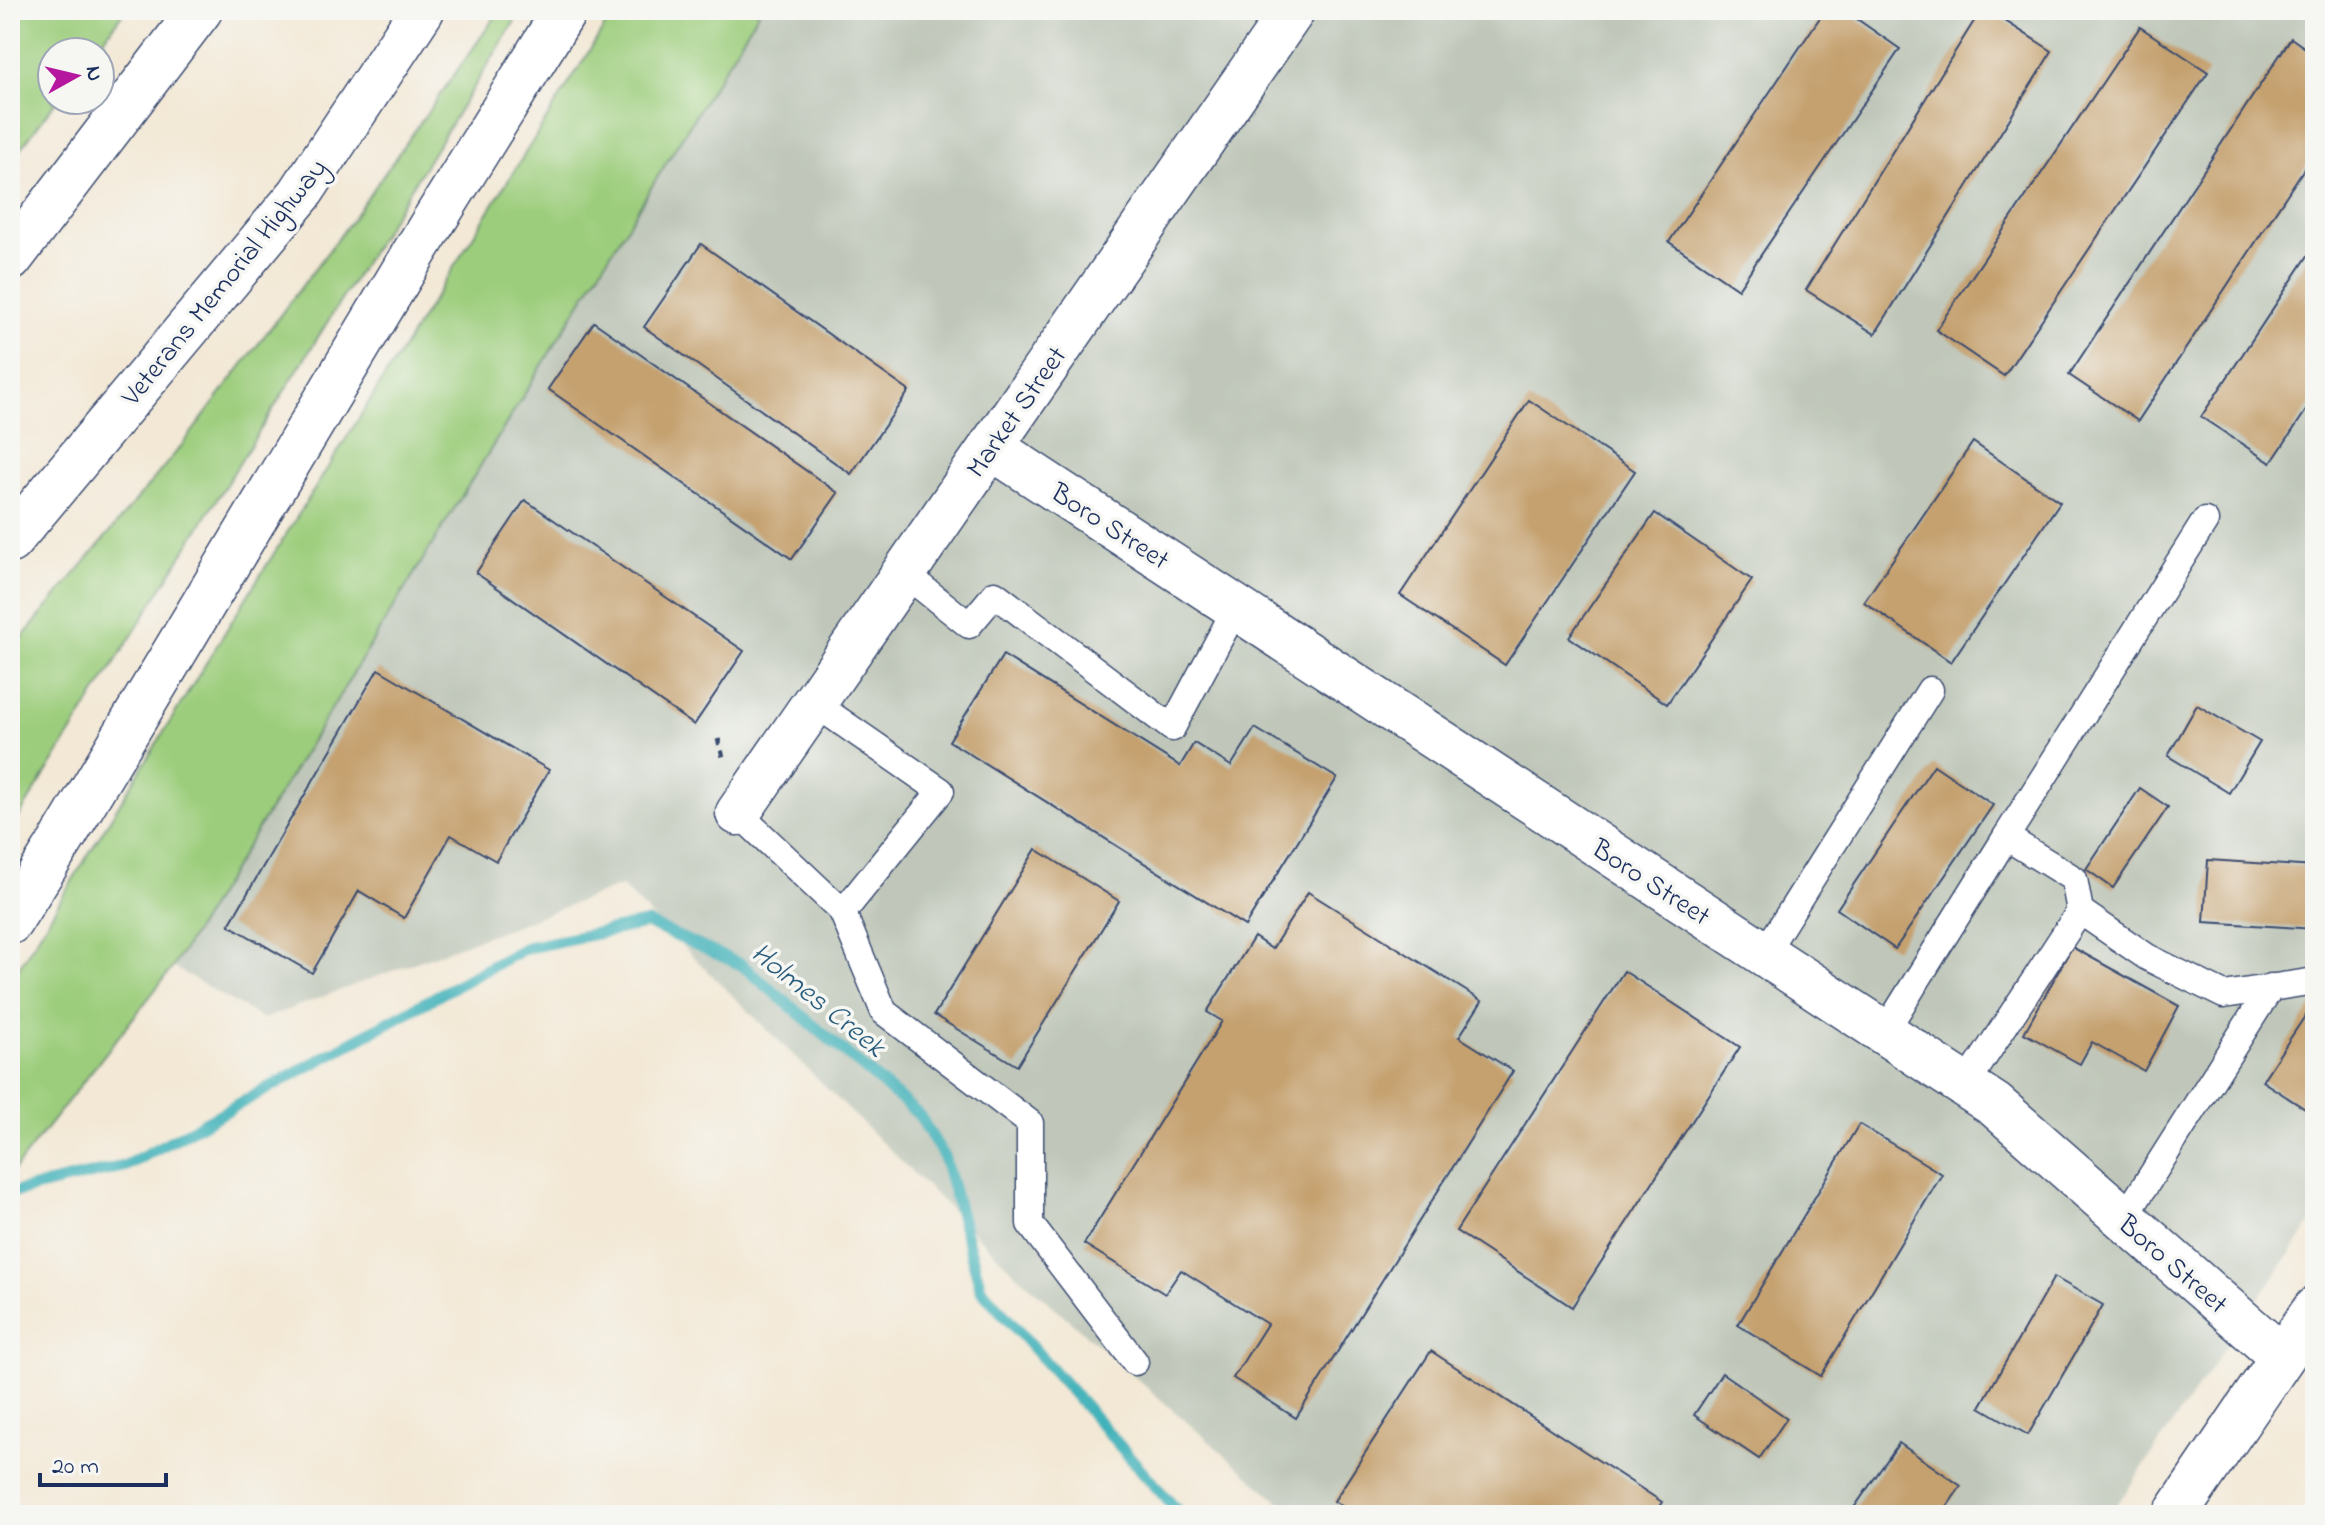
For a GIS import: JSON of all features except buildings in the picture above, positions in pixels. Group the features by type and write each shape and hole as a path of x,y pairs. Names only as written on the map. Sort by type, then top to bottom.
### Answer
{"main road":[{"path":"10,259 200,10"},
{"name":"Veterans Memorial Highway","path":"10,541 300,194 422,10"},
{"path":"10,922 419,245 565,10"},
{"name":"Market Street","path":"738,813 1293,10"},
{"name":"Boro Street","path":"991,447 1995,1105 2282,1357"},
{"path":"2175,1515 2315,1309"}],"lane":[{"path":"1884,1033 2205,521"},
{"path":"904,573 969,625 995,594 1172,728 1236,608"},
{"path":"1764,954 1930,690"},
{"path":"814,703 941,791 842,911"},
{"path":"738,813 842,911 884,1012 1030,1123 1030,1224 1135,1362"},
{"path":"1965,1086 2080,911 2074,879 2006,837"},
{"path":"2080,911 2147,957 2224,995 2315,981"},
{"path":"2124,1219 2271,987"}],"shaded area":[{"path":"760,10 2315,10 2315,1217 2110,1515 1294,1515 1015,1273 621,886 263,1019 173,967"}],"green space":[{"path":"17,10 125,10 106,36 36,36 36,116 45,116 10,163 10,18"},
{"path":"500,10 522,10 10,831 10,652 183,444 348,225"},
{"path":"615,10 760,10 173,967 10,1175 10,982 243,603"}],"waterway":[{"name":"Holmes Creek","path":"15,1192 125,1166 525,948 647,923 742,965 919,1115 944,1157 981,1289 1181,1515"}]}
